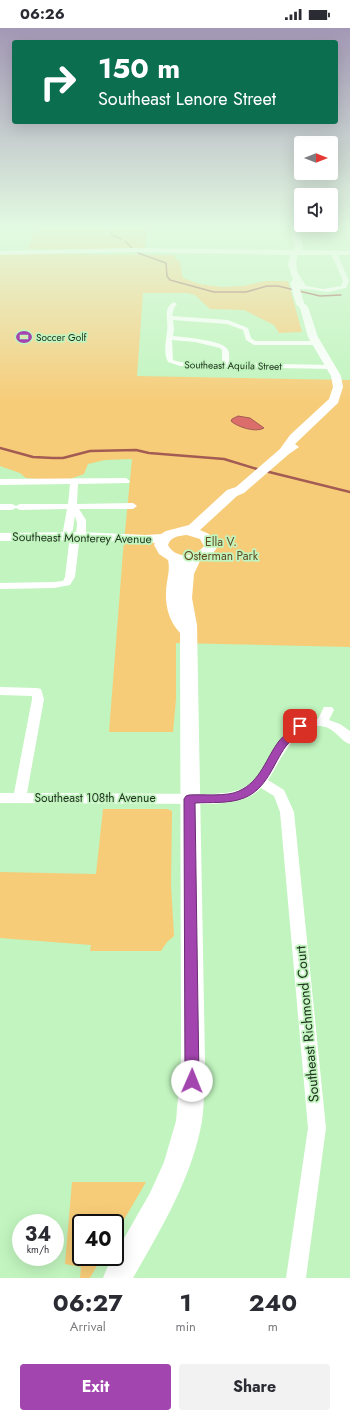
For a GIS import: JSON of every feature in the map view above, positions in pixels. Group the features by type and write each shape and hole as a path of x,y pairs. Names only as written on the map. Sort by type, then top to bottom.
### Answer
{"street":[{"path":"166,548 174,533 187,531 194,528 232,493 240,490 285,451 295,446 326,419 336,407 334,401 338,387 336,376 311,330 298,286"},
{"path":"300,292 313,290 333,290 344,286"},
{"name":"Southeast Aquila Street","path":"174,304 171,308 169,318 171,329 168,344 170,359 172,362 180,364 332,367"},
{"path":"169,318 231,322 246,329 248,339 254,343 317,343"},
{"path":"169,338 195,340 222,347 225,350 226,364"},
{"path":"0,482 74,483 126,481"},
{"path":"0,586 54,585 66,583 70,577 74,538 72,506 74,483"},
{"path":"206,537 210,527 225,509 239,497 240,490"},
{"path":"72,506 80,515 82,522 74,538"},
{"path":"0,507 133,506"},
{"path":"166,548 186,559 202,556 209,551 211,546 206,537 196,532 187,531"},
{"name":"Southeast Monterey Avenue","path":"0,537 74,538 166,548"},
{"name":"Southeast Monterey Avenue","path":"0,542 74,538"},
{"path":"166,548 176,562 173,592 175,611 181,626 188,632"},
{"path":"117,1278 166,1190 181,1154 189,1119 193,1060 189,799 188,632 190,625 185,606 184,592 189,568 195,558"},
{"path":"0,691 37,692 38,699 20,798"},
{"path":"322,723 328,710"},
{"path":"260,781 283,744 295,730 306,724 322,723 335,726 342,730 350,740"},
{"name":"Southeast 108th Avenue","path":"0,798 230,798 242,794 260,781"},
{"name":"Southeast Richmond Court","path":"260,781 279,793 287,812 317,1128 296,1278"}],"green space":[{"name":"Ella V. Osterman Park","path":"0,286 289,286 302,332 279,333 274,325 244,310 210,309 195,295 187,293 143,293 137,376 350,380 350,647 176,643 176,699 173,732 109,732 132,459 105,460 88,464 84,474 70,479 47,480 26,478 20,473 0,466"},
{"path":"103,809 167,809 172,811 171,885 174,936 167,942 161,951 90,951 91,945 0,938 0,872 96,874"},
{"path":"72,1182 146,1182 124,1220 124,1214 72,1214 72,1265 65,1264"},
{"path":"76,1266 97,1266 90,1278 80,1278 81,1267"}],"shaded area":[{"path":"238,416 250,418 264,428 256,430 247,429 231,421"}],"waterway":[{"path":"193,286 214,292 246,292 266,286"},
{"path":"279,286 320,296 341,295"},
{"path":"0,448 33,457 53,458 63,458 90,451 136,450 149,453 224,459 260,470"},
{"path":"265,471 350,492"}],"place":[{"name":"Soccer Golf","path":"24,337"}],"route":[{"path":"192,1081 193,1060 189,799 230,798 242,794 253,787 260,781 288,737 300,726"}]}
